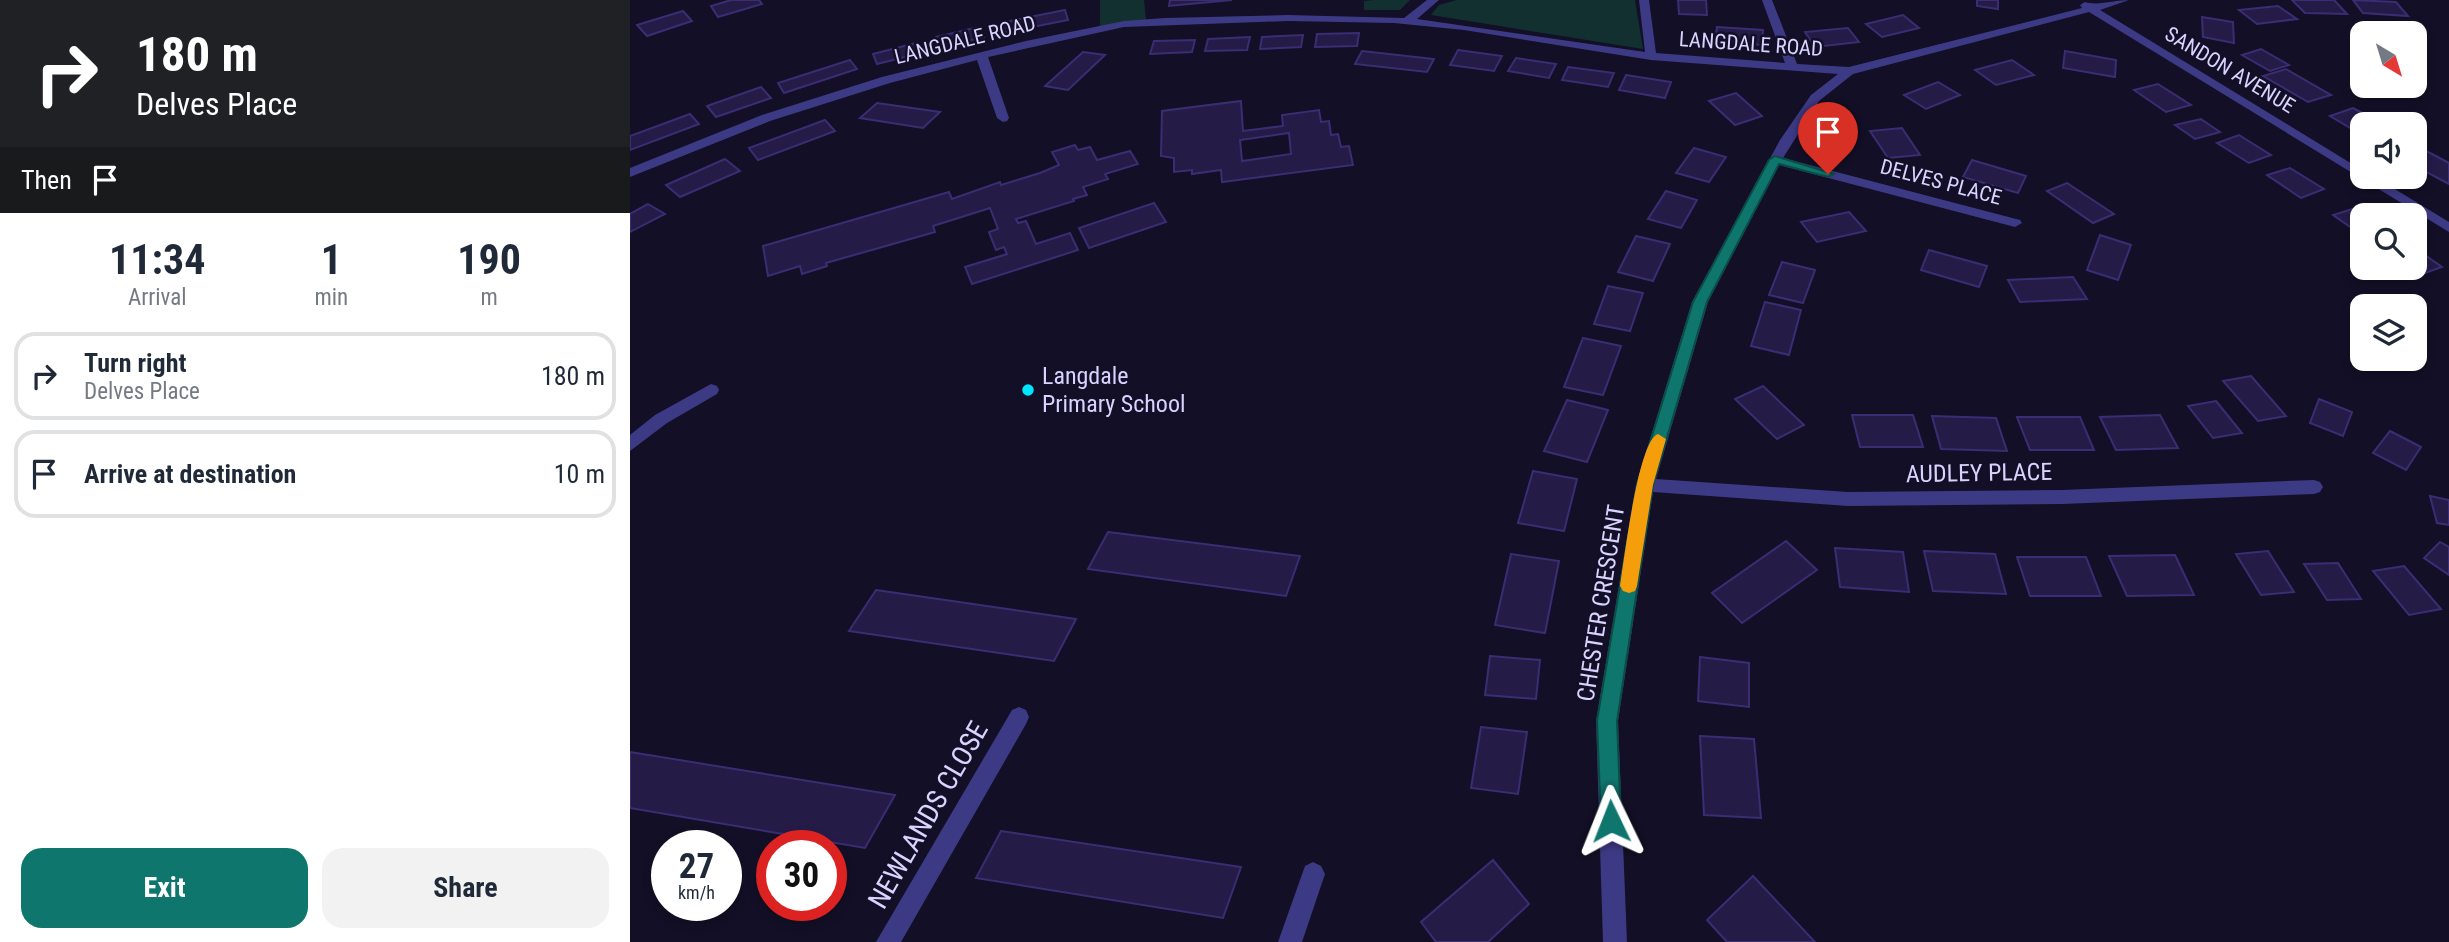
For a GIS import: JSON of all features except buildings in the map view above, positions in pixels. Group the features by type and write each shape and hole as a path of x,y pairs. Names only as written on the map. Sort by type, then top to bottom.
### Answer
{"street":[{"path":"1407,21 1434,0"},
{"name":"LANGDALE ROAD","path":"1644,0 1651,56"},
{"path":"1767,0 1793,65"},
{"name":"CHESTER CRESCENT","path":"1615,942 1607,721 1645,485 1700,302 1775,160 1815,98 1849,71 2083,4 2124,0"},
{"name":"SANDON AVENUE","path":"2083,4 2350,167"},
{"name":"LANGDALE ROAD","path":"630,173 766,118 886,80 981,55 1124,24 1288,18 1407,21 1651,56 1849,71"},
{"path":"981,55 1003,118"},
{"name":"DELVES PLACE","path":"1775,160 2015,223"},
{"name":"SANDON AVENUE","path":"2385,189 2449,228"},
{"path":"630,444 661,419 711,390"},
{"name":"AUDLEY PLACE","path":"1645,485 1848,499 2062,496 2314,486"},
{"name":"NEWLANDS CLOSE","path":"888,942 1019,717"},
{"path":"1290,942 1313,874"}],"green space":[{"path":"1100,0 1144,0 1146,20 1100,29"},
{"path":"1410,0 1400,10 1364,10 1364,1"},
{"path":"1457,0 1635,0 1643,49 1431,15 1439,5"}],"slow traffic":[{"path":"1629,586 1645,485 1658,439"}],"place":[{"name":"Langdale Primary School","path":"1028,390"}],"route":[{"path":"1611,821 1607,721 1645,485 1700,302 1775,160 1828,174"}]}
